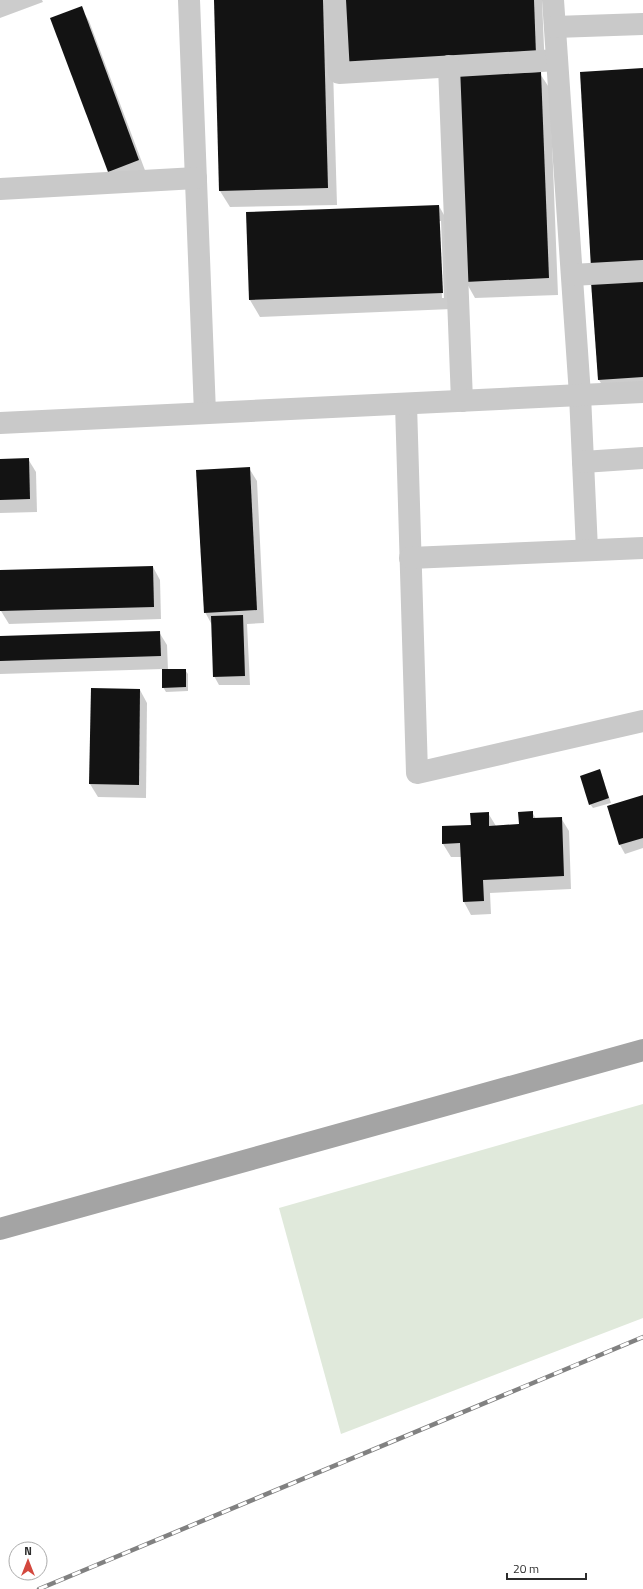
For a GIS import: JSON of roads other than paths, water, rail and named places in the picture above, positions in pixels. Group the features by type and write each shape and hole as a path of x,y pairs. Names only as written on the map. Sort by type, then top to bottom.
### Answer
{"main road":[{"path":"0,1229 643,1050"}],"street":[{"path":"188,0 205,413"},
{"path":"335,0 339,73 557,60"},
{"path":"553,0 580,395 587,550"},
{"path":"555,27 643,24"},
{"path":"448,66 462,401"},
{"path":"0,188 196,178"},
{"path":"572,275 643,270"},
{"path":"0,423 643,392"},
{"path":"406,404 417,773 643,721"},
{"path":"583,462 643,458"},
{"path":"410,558 643,548"}],"railway":[{"path":"39,1589 643,1337"}]}
